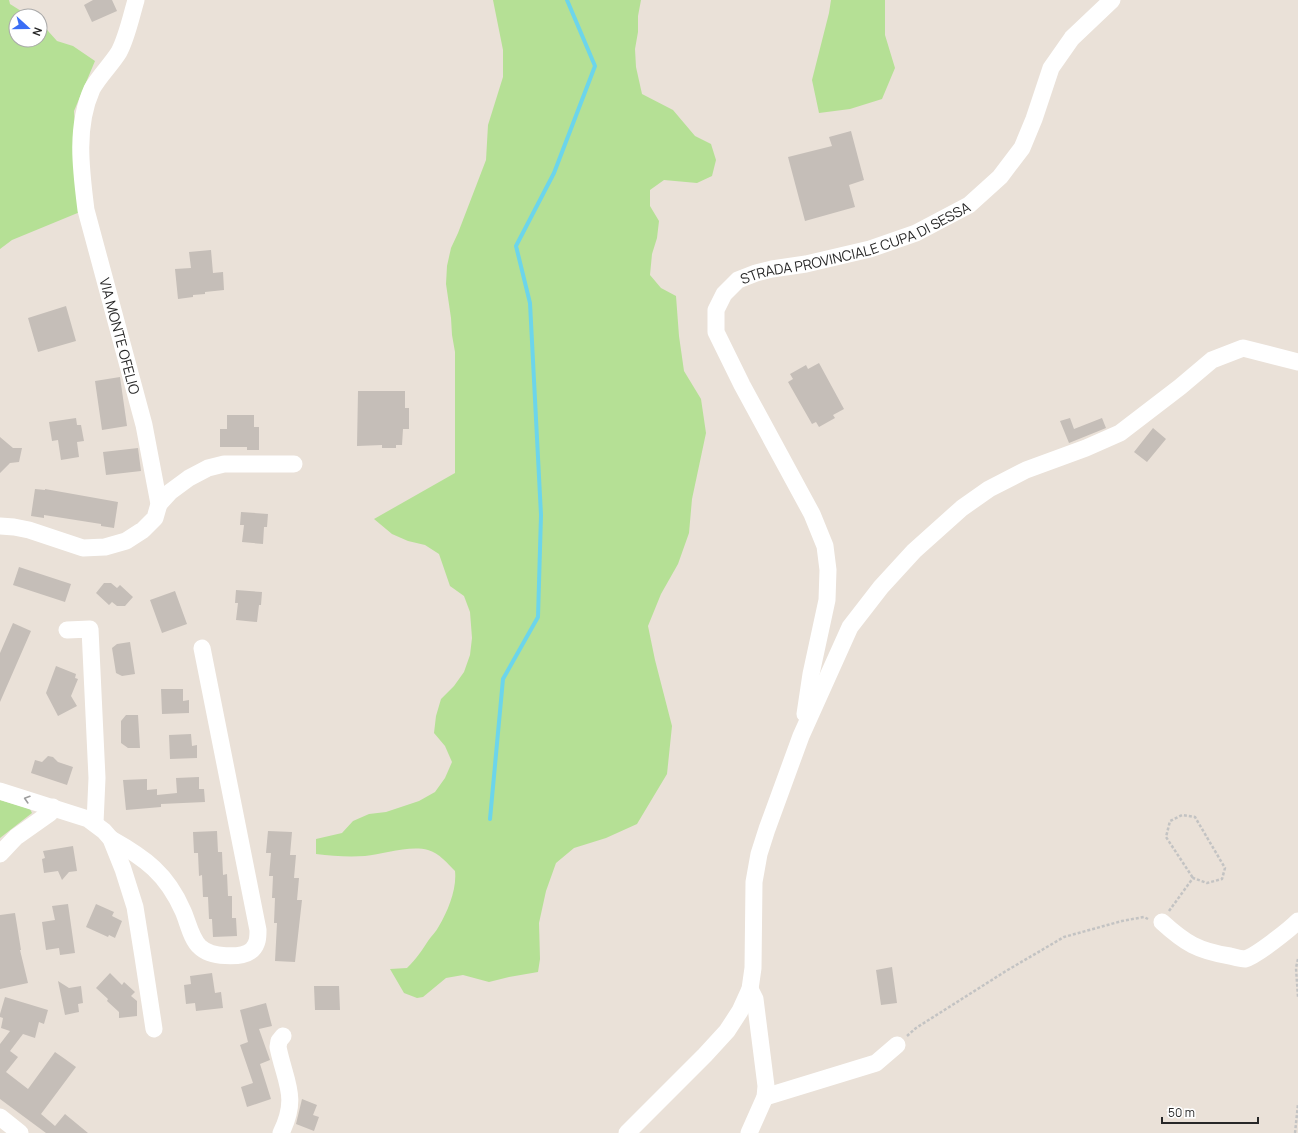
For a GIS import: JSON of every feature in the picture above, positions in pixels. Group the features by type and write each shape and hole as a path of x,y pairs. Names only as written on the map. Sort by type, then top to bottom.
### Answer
{"street":[{"name":"VIA MONTE OFELIO","path":"136,0 119,52 93,88 83,115 81,149 82,180 86,210 144,425 159,504"},
{"name":"STRADA PROVINCIALE CUPA DI SESSA","path":"801,736 811,674 827,600 828,570 825,546 812,514 742,385 716,332 716,310 724,294 738,280 772,269 806,264 870,249 916,233 969,205 1000,177 1022,148 1034,119 1051,68 1072,38 1112,0"},
{"path":"627,1133 705,1056 727,1031 740,1011 750,989 753,968 754,882 759,854 801,736 850,627 881,587 914,551 962,508 990,489 1026,470 1086,448 1120,433 1180,387 1212,360 1243,348 1298,362"},
{"path":"0,526 29,530 83,548 105,547 126,541 143,530 155,518 159,504 170,492 189,478 208,468 224,464 294,464"},
{"path":"67,630 90,629 97,778 96,823"},
{"path":"0,791 88,819 96,823 111,839 141,856 156,869 178,899 195,942 203,950 220,955 243,954 251,950 255,946 258,938 258,930 202,648"},
{"path":"0,854 16,837 50,813 53,807"},
{"path":"111,839 123,869 134,907 154,1029"},
{"path":"1162,922 1187,943 1211,953 1244,959 1262,949 1290,929 1298,921"},
{"path":"749,1133 765,1097 766,1086 755,999 750,989"},
{"path":"281,1133 290,1108 290,1092 278,1047 279,1041 283,1036"},
{"path":"765,1097 876,1063 897,1045"},
{"path":"2,1123 20,1133"}],"path":[{"path":"1182,815 1195,817 1225,868 1222,879 1207,883 1193,878 1166,837 1170,821 1182,815"},
{"path":"897,1045 916,1028 1006,971 1064,937 1122,921 1144,917 1162,922 1173,904 1193,878"},
{"path":"1298,959 1296,968 1298,997"},
{"path":"1294,1133 1298,1104"}],"green space":[{"path":"0,0 9,0 10,4 16,8 8,8 8,48 48,48 48,31 57,41 73,46 95,61 74,111 80,212 12,240 0,249"},
{"path":"493,0 641,0 635,49 636,67 642,94 673,110 695,136 711,144 716,160 712,176 697,183 664,180 650,190 650,206 659,221 657,238 652,254 650,275 661,288 676,296 679,336 684,371 701,399 706,433 692,499 689,533 678,564 661,594 648,626 672,726 667,774 637,824 606,838 574,848 556,863 546,891 539,923 540,959 538,972 489,982 463,975 446,978 423,997 417,998 404,993 390,969 407,968 438,928 446,914 451,900 455,885 455,871 432,851 421,849 405,849 365,856 316,854 316,839 342,833 353,821 369,814 386,812 419,801 435,792 445,778 452,762 445,746 434,733 436,716 441,699 454,686 464,672 470,655 472,638 470,612 464,596 450,586 439,554 425,545 408,541 392,534 374,519 455,473 455,352 446,284 447,266 451,248 486,160 488,125 503,77 503,50"},
{"path":"831,0 885,0 885,35 895,68 882,99 850,109 819,113 812,80"},
{"path":"0,800 30,809 32,813 0,838"}],"building":[{"path":"93,0 112,0 117,11 92,22 84,5"},
{"path":"851,131 864,180 849,185 855,207 805,221 788,157 832,146 829,137"},
{"path":"211,250 213,273 223,272 224,290 205,292 205,294 193,295 193,297 178,299 175,269 191,268 189,252"},
{"path":"66,306 76,341 38,352 28,318"},
{"path":"819,363 844,409 833,415 835,418 819,427 816,422 812,424 788,382 793,379 790,374 806,365 808,369"},
{"path":"120,377 127,426 102,430 95,381"},
{"path":"358,391 405,391 405,408 409,408 409,429 403,429 402,445 396,445 396,448 382,448 382,445 357,446"},
{"path":"227,415 254,415 254,427 259,427 259,450 247,450 247,447 220,447 220,429 227,429"},
{"path":"76,418 77,425 81,425 84,441 77,442 79,457 61,460 58,440 52,441 49,422"},
{"path":"1070,418 1074,429 1102,418 1106,428 1069,443 1060,421"},
{"path":"1153,428 1166,439 1147,462 1134,452"},
{"path":"0,437 13,448 22,448 19,462 10,463 0,473"},
{"path":"138,448 141,471 106,475 103,452"},
{"path":"35,489 45,489 118,502 114,528 101,526 101,524 44,515 44,518 31,516"},
{"path":"241,512 268,514 267,527 264,527 263,544 242,542 244,525 240,525"},
{"path":"19,567 71,584 65,602 13,585"},
{"path":"104,583 111,583 117,588 120,585 133,597 125,606 117,606 112,602 109,605 96,593"},
{"path":"236,590 262,592 257,622 236,620 238,603 235,603"},
{"path":"175,591 187,624 162,633 150,600"},
{"path":"13,623 31,631 0,702 0,653"},
{"path":"130,642 135,674 122,676 116,673 112,648 117,644"},
{"path":"56,666 76,674 75,678 78,679 71,696 77,706 58,716 46,693"},
{"path":"161,689 183,689 183,701 189,700 189,713 162,714"},
{"path":"126,715 138,715 140,748 128,748 121,743 121,721"},
{"path":"191,734 192,746 197,745 197,758 170,759 169,735"},
{"path":"48,756 53,757 58,762 73,767 67,785 31,773 35,760 42,762"},
{"path":"199,777 199,789 204,789 205,802 161,804 161,807 126,810 123,780 147,779 147,790 157,789 157,795 177,793 176,778"},
{"path":"217,831 218,852 222,852 223,875 227,874 228,896 232,896 232,918 236,918 237,936 213,937 212,919 209,919 208,897 203,897 202,875 199,876 198,853 194,853 193,832"},
{"path":"268,831 292,832 290,855 296,855 294,878 299,878 297,900 302,900 295,962 275,961 277,923 274,923 275,898 272,898 273,876 269,876 271,853 266,853"},
{"path":"73,846 77,871 69,872 62,880 58,871 44,873 42,859 45,858 43,851"},
{"path":"68,904 75,953 60,955 59,948 46,950 42,922 55,920 52,906"},
{"path":"96,904 114,912 112,916 122,921 115,938 109,935 108,937 86,927"},
{"path":"15,913 20,950 28,983 0,989 0,915"},
{"path":"892,967 897,1003 881,1005 876,970"},
{"path":"110,973 122,985 124,982 135,992 131,996 137,1001 137,1016 119,1018 119,1012 96,988"},
{"path":"212,973 215,993 221,992 223,1008 196,1011 195,1003 186,1004 184,985 191,984 190,976"},
{"path":"58,981 69,988 81,986 83,1003 78,1004 79,1012 65,1015"},
{"path":"314,986 339,986 340,1010 315,1010"},
{"path":"5,997 48,1010 44,1024 39,1022 35,1038 23,1034 10,1051 18,1057 6,1072 28,1089 55,1052 76,1067 41,1114 55,1126 65,1114 88,1133 46,1133 0,1099 0,1044 10,1031 1,1028 3,1018 0,1017 0,1014"},
{"path":"266,1003 272,1026 259,1029 270,1060 260,1064 271,1099 247,1107 241,1087 253,1083 240,1045 248,1042 240,1010"},
{"path":"302,1099 317,1105 313,1115 319,1117 314,1131 296,1124"}],"waterway":[{"path":"490,819 503,679 538,617 541,515 530,303 516,246 554,173 595,66 567,0"}]}
